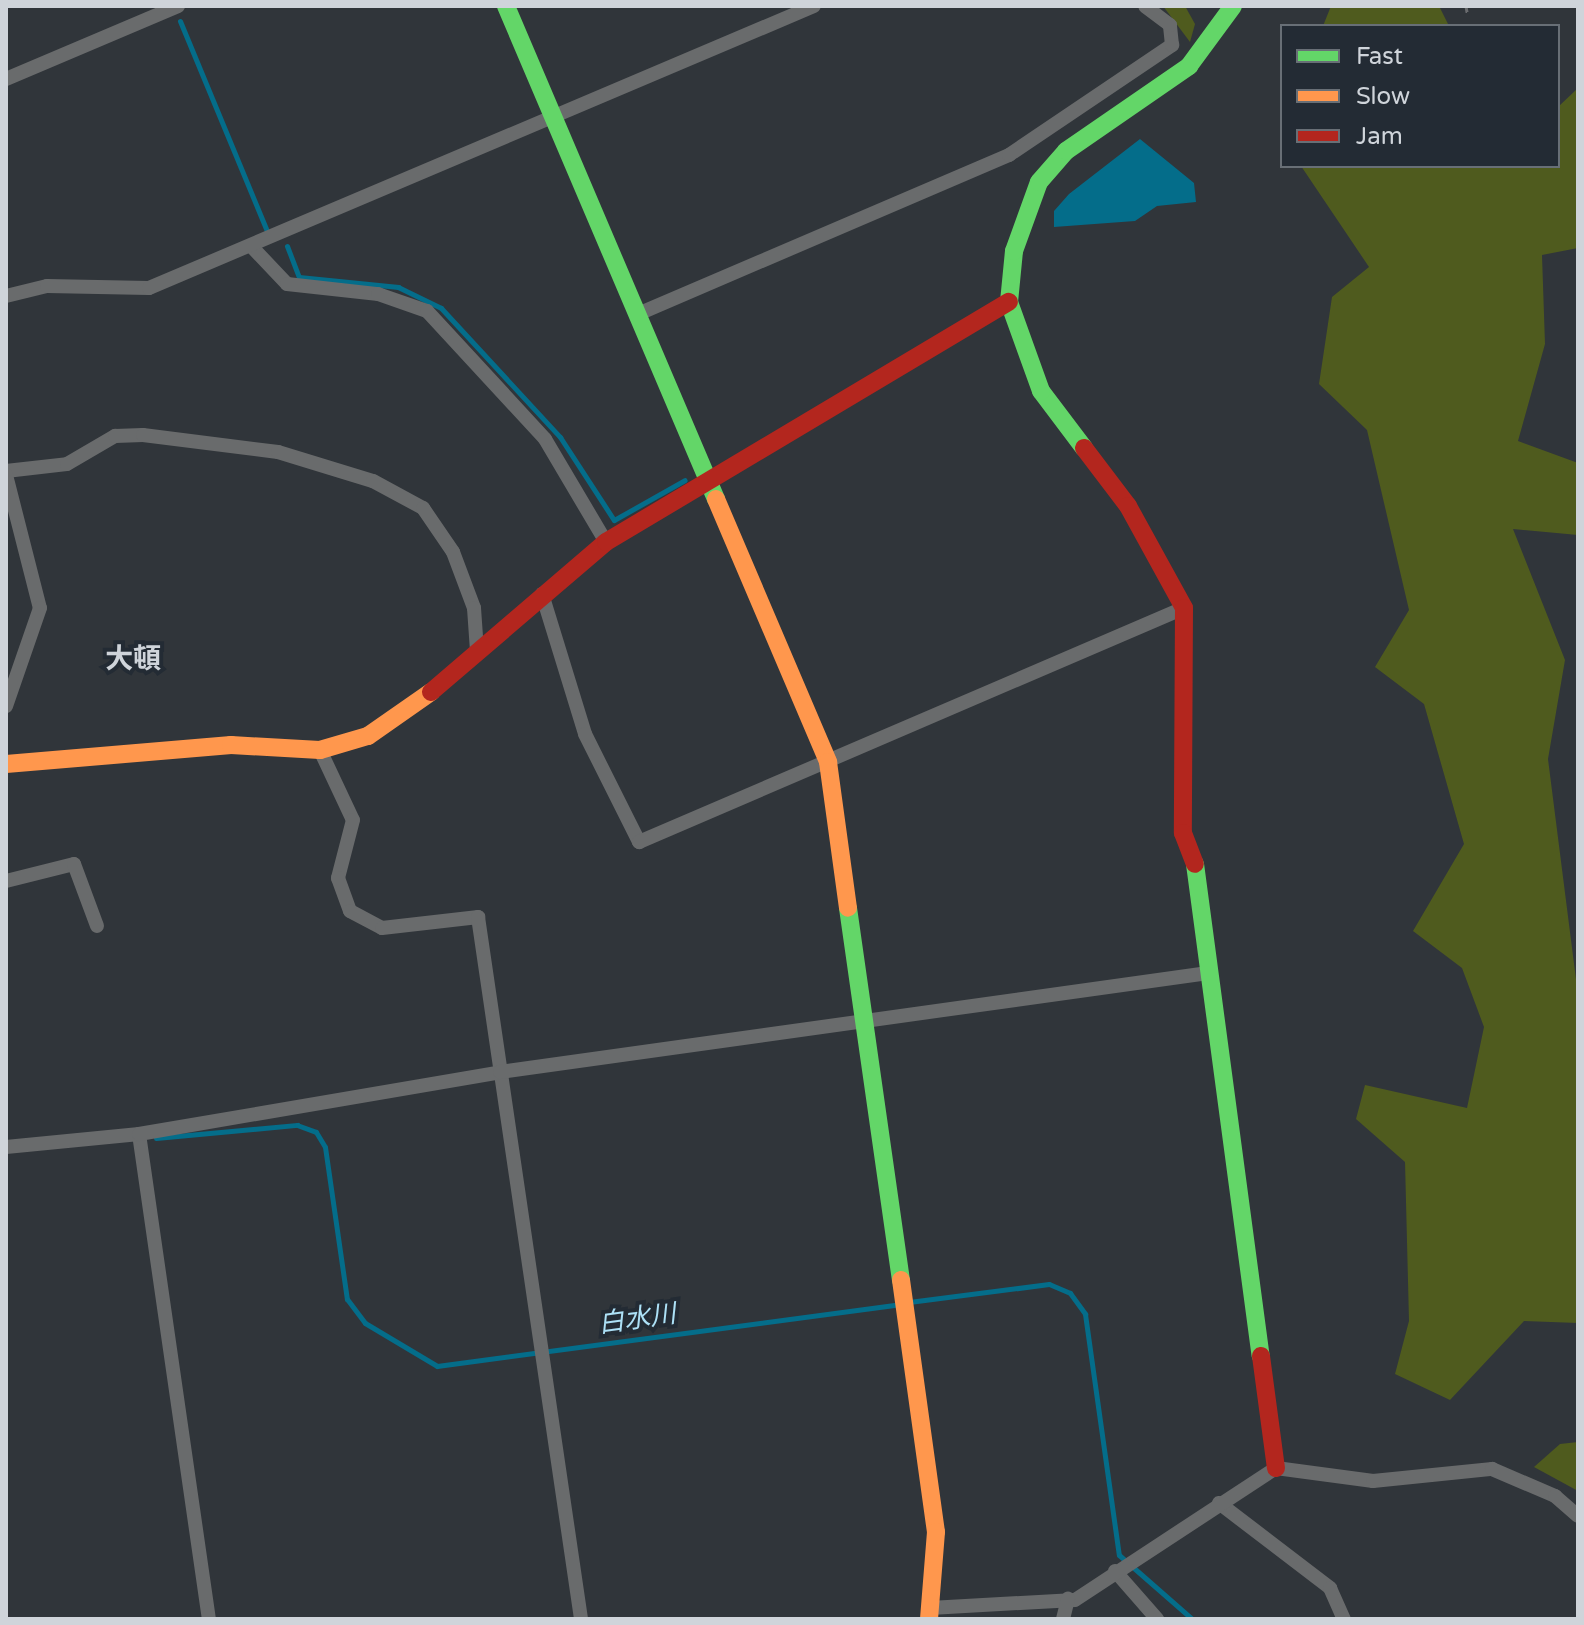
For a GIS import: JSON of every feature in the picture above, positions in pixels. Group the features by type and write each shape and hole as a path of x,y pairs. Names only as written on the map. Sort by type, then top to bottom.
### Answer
{"street":[{"path":"6,79 178,6"},
{"path":"506,6 828,762 936,1532 930,1614 1068,1599 1276,1468 1373,1481 1492,1469 1555,1496 1578,1516"},
{"path":"6,296 47,286 149,288 252,247 814,6"},
{"path":"638,314 1009,155 1159,60 1172,45 1170,25 1145,6"},
{"path":"1233,6 1189,66 1066,151 1039,182 1014,251 1009,302 1041,391 1128,506 1184,608 1183,833 1193,847 1276,1468"},
{"path":"252,247 287,284 378,294 427,311 545,439 606,542"},
{"path":"6,764 231,745 320,750 391,724 477,647 606,542 1009,302"},
{"path":"6,706 40,608 6,473 67,464 115,436 143,435 278,452 402,492 438,528 465,579 477,647"},
{"path":"542,594 585,734 639,842 1184,608"},
{"path":"320,750 353,820 338,878 350,911 382,928 478,917 581,1619"},
{"path":"6,881 74,864 97,926"},
{"path":"6,1147 139,1134 500,1072 1208,973"},
{"path":"139,1134 209,1619"},
{"path":"1219,1503 1330,1588 1344,1619"},
{"path":"1115,1571 1157,1619"},
{"path":"1063,1619 1068,1599"}],"path":[{"path":"1466,6 1468,17"}],"green space":[{"path":"1163,6 1185,6 1195,24 1190,42"},
{"path":"1331,6 1439,6 1448,24 1324,24"},
{"path":"1578,88 1578,248 1542,255 1545,344 1518,441 1578,463 1578,535 1513,529 1565,660 1548,759 1578,995 1578,1323 1524,1321 1450,1400 1395,1374 1409,1321 1405,1162 1356,1119 1365,1085 1467,1108 1484,1027 1462,968 1413,931 1464,844 1424,704 1375,667 1409,610 1367,430 1319,384 1332,297 1369,267 1302,168 1560,168 1560,105"},
{"path":"1578,1442 1578,1491 1534,1467 1560,1444"}],"water":[{"path":"1140,139 1194,183 1196,202 1157,206 1135,221 1054,227 1054,211 1069,194"}],"waterway":[{"path":"180,21 267,231"},
{"path":"287,246 299,277 398,287 441,308 560,437 614,520 685,480"},
{"name":"白水川","path":"156,1138 297,1125 316,1132 325,1147 347,1299 365,1323 437,1366 900,1304"},
{"name":"白水川","path":"909,1302 1049,1284 1070,1293 1085,1314 1119,1555 1192,1619"}],"traffic: fast":[{"path":"506,6 716,499"},
{"path":"1084,448 1041,391 1009,302 1014,251 1039,182 1066,151 1189,66 1233,6"},
{"path":"1195,864 1261,1356"},
{"path":"848,908 901,1280"}],"traffic: slow":[{"path":"716,499 828,762 848,908"},
{"path":"6,764 231,745 320,750 368,736 431,692"},
{"path":"901,1280 936,1532 929,1619"}],"traffic: jam":[{"path":"431,692 606,542 1009,302"},
{"path":"1084,448 1128,506 1184,608 1183,833 1195,864"},
{"path":"1261,1356 1276,1468"}],"district":[{"name":"大頓","path":"133,659"}]}
